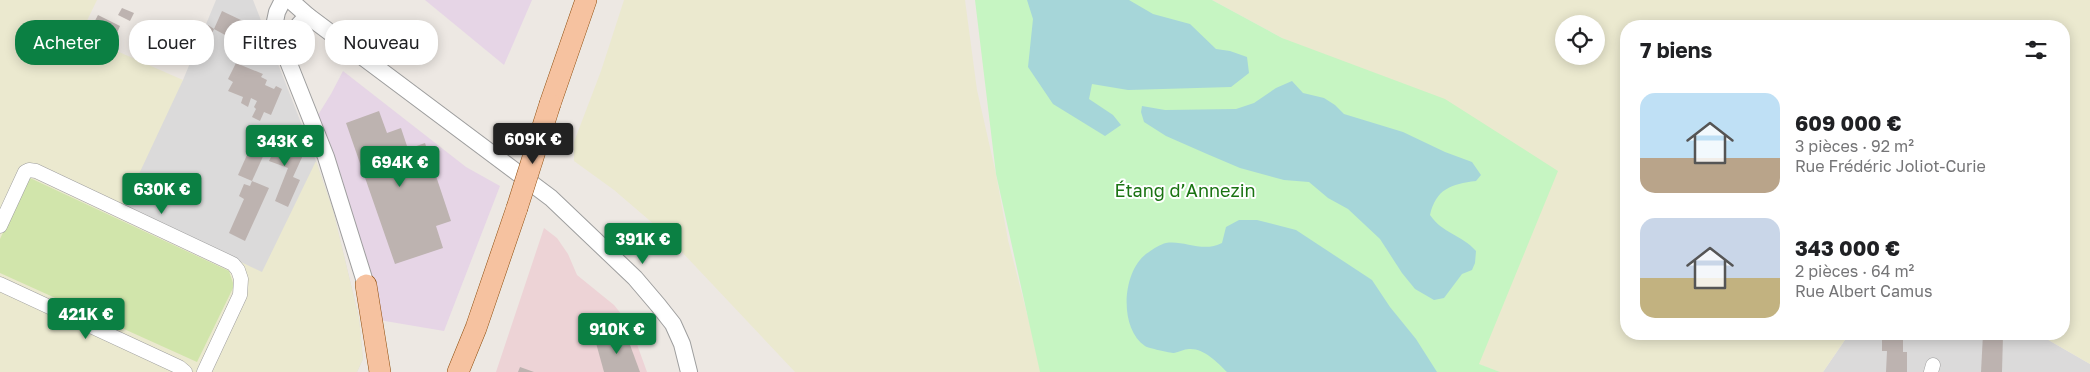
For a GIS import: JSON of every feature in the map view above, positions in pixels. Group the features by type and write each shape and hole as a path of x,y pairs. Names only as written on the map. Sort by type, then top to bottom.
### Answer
{"main road":[{"path":"458,372 476,328 586,0"},
{"path":"366,285 380,372"},
{"path":"465,372 476,328"}],"street":[{"path":"266,0 272,20"},
{"path":"275,20 283,0"},
{"path":"290,0 308,16 558,204 634,278 673,324 682,344 689,372"},
{"path":"304,20 308,16"},
{"path":"291,65 334,180 366,285"},
{"path":"0,226 25,172 29,170 36,171 233,264 238,270 241,279 240,295 204,372"},
{"path":"0,284 179,367 185,372"}],"shaded area":[{"path":"0,0 97,0 87,20 15,20 15,65 119,65 119,52 129,56 129,65 149,65 183,80 124,206 262,272 316,161 333,210 359,318 363,359 357,372 0,372"},
{"path":"216,0 253,0 261,20 224,20 224,65 278,65 333,210 359,318 363,359 357,372 0,372 0,245 183,80 189,65 214,65 214,20 208,20"},
{"path":"425,0 532,0 504,65"},
{"path":"624,0 965,0 977,90 996,174 1008,240 1042,372 795,372 663,232 614,190 574,161 574,142 601,71"},
{"path":"1212,0 2090,0 2090,364 2048,340 2070,340 2070,20 1620,20 1620,340 1845,340 1823,372 1500,372 1478,364 1557,171 1282,38"},
{"path":"343,71 466,167 500,186 444,331 373,319 313,123"},
{"path":"544,228 557,238 568,254 577,275 614,305 630,325 647,372 496,372"},
{"path":"1845,340 2048,340 2090,364 2090,372 1823,372"}],"green space":[{"name":"Étang d’Annezin","path":"975,0 1212,0 1282,38 1445,99 1558,171 1479,364 1500,372 1040,372 996,174"},
{"path":"28,177 229,271 234,286 197,362 0,273 0,239"}],"water":[{"path":"1027,0 1129,0 1153,14 1190,24 1216,49 1230,51 1247,57 1249,73 1231,87 1128,90 1092,84 1089,99 1113,115 1121,125 1105,136 1053,104 1028,67 1033,19"},
{"path":"1292,81 1303,93 1324,98 1344,114 1403,132 1445,152 1472,162 1481,175 1476,181 1446,189 1436,199 1430,215 1446,230 1476,251 1472,270 1462,274 1444,298 1434,300 1415,289 1380,239 1348,209 1328,198 1309,182 1284,180 1240,168 1166,136 1144,122 1141,112 1142,106 1165,110 1236,109 1254,103 1276,88"},
{"path":"1239,220 1257,220 1296,230 1372,280 1390,307 1416,339 1437,372 1227,372 1210,356 1195,349 1174,353 1145,346 1136,337 1130,326 1127,313 1129,284 1133,271 1140,260 1159,245 1166,243 1180,243 1201,247 1215,246 1222,243 1226,227"}],"building":[{"path":"122,8 134,13 129,20 118,15"},
{"path":"222,11 241,20 224,20 224,34 214,29"},
{"path":"98,15 108,20 95,20"},
{"path":"235,65 241,65 263,74 261,77 267,80 265,85 274,89 276,86 282,89 271,115 264,112 260,121 252,117 257,101 251,98 248,107 241,103 243,97 228,91 233,82 228,79"},
{"path":"379,111 387,133 401,128 408,149 425,143 451,221 436,226 443,248 395,264 346,123"},
{"path":"273,134 290,142 288,146 304,153 293,177 300,180 288,207 275,201 288,168 269,161 273,153 266,150"},
{"path":"251,146 265,152 252,181 238,175"},
{"path":"252,181 269,188 245,241 229,233 244,199 239,196 244,184 250,186"},
{"path":"626,334 640,372 604,372 596,343"},
{"path":"1882,340 1903,340 1903,352 1907,352 1907,372 1886,372 1887,351 1882,351"},
{"path":"1983,340 2003,340 2002,372 1981,372"},
{"path":"520,367 534,372 518,372"}]}
